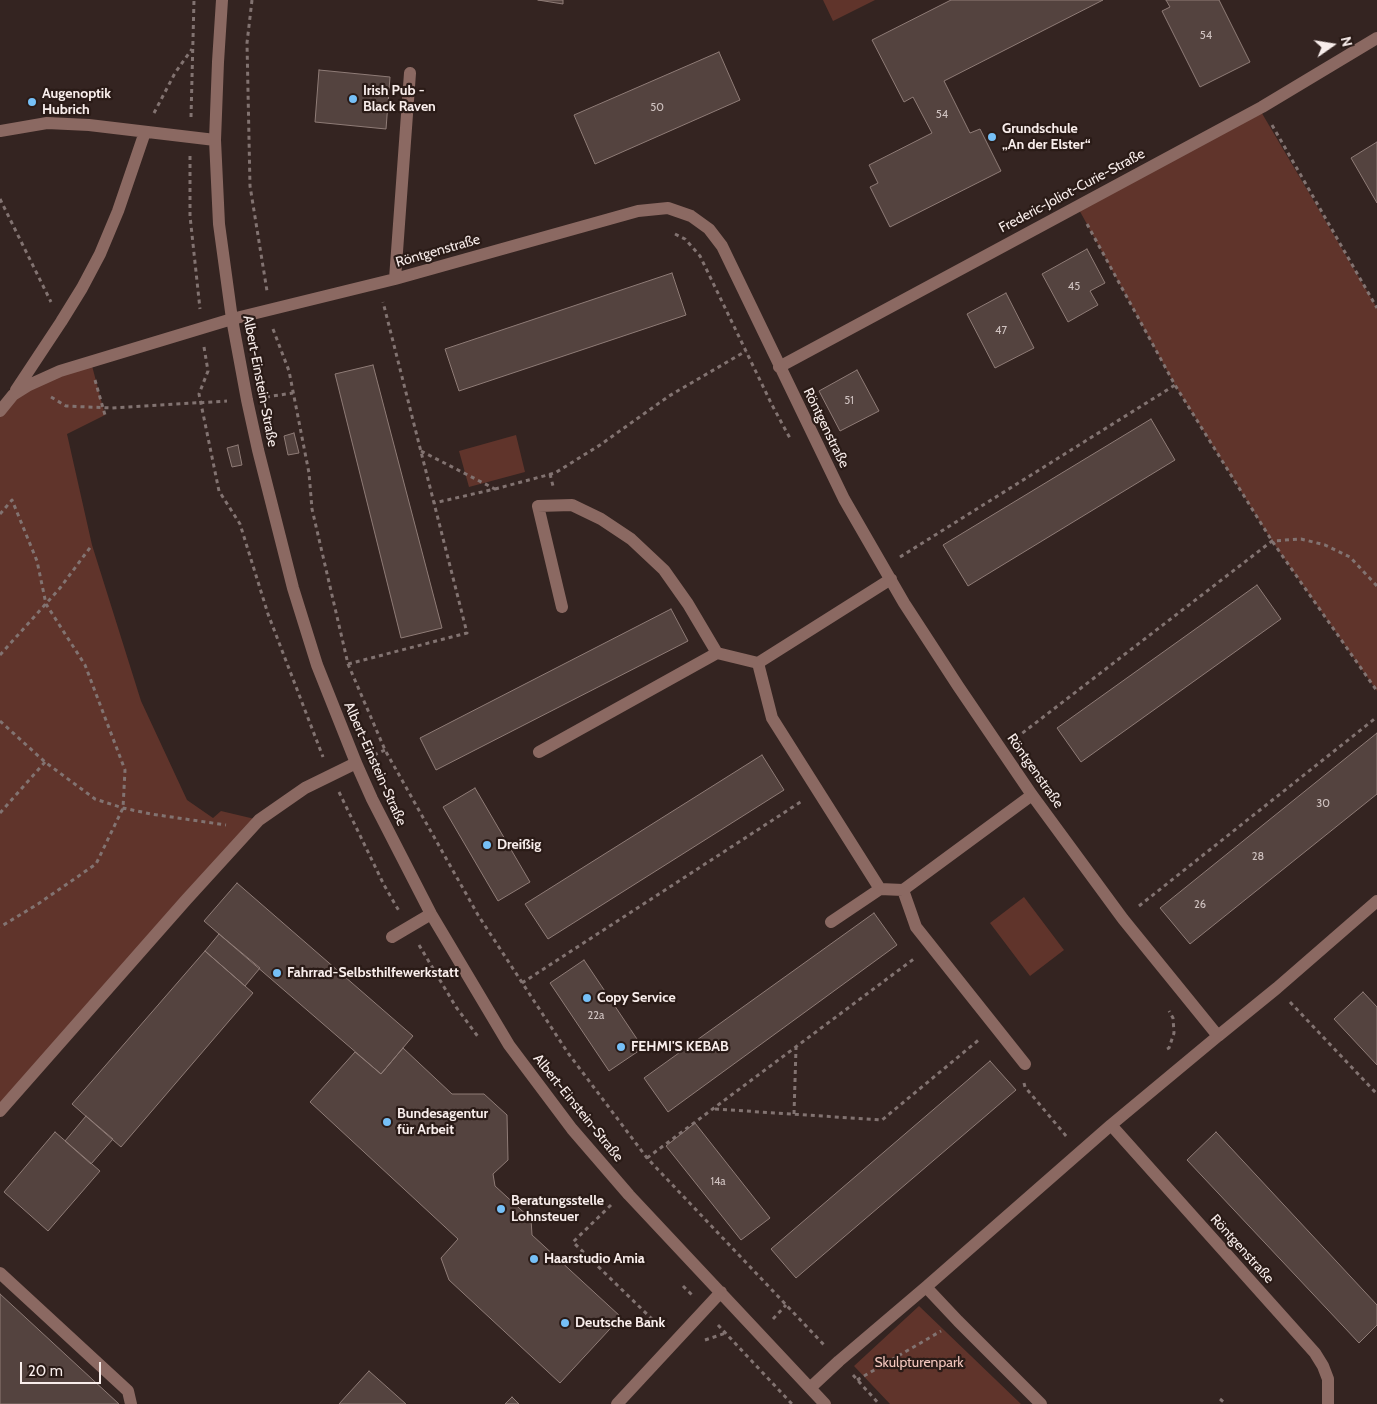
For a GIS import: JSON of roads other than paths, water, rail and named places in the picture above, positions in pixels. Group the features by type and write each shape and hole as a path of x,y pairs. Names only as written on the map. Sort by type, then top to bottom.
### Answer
{"street":[{"name":"Albert-Einstein-Straße","path":"222,0 215,140 219,224 232,319 258,450 293,588 316,665 356,763 372,799 431,914 509,1045 572,1129 629,1195 824,1404"},
{"name":"Frederic-Joliot-Curie-Straße","path":"779,367 1262,107 1377,38"},
{"path":"395,279 410,73"},
{"path":"0,131 47,123 89,125 215,140"},
{"path":"0,411 13,395 61,322 100,254 118,211 145,132"},
{"name":"Röntgenstraße","path":"13,395 29,385 60,371 232,319 395,279 638,211 668,208 691,216 709,229 722,246 844,499 904,603 1032,795 1123,919 1218,1036"},
{"path":"562,607 538,506 572,505 631,539 664,570 688,604 717,653"},
{"path":"539,752 717,653 758,663 891,579"},
{"path":"758,663 772,718 880,889"},
{"path":"0,1111 252,826 305,788 356,763"},
{"path":"831,922 880,889 903,890 1032,795"},
{"path":"903,890 916,927 1025,1064"},
{"path":"810,1388 1111,1125 1277,988 1377,901"},
{"path":"392,938 431,914"},
{"name":"Röntgenstraße","path":"1111,1125 1315,1353 1328,1379 1328,1404"},
{"path":"0,1273 128,1391 131,1404"},
{"path":"926,1287 1041,1404"},
{"path":"617,1404 721,1292"}],"place":[{"name":"Irish Pub - Black Raven","path":"353,99"},
{"name":"Augenoptik Hubrich","path":"32,102"},
{"name":"Grundschule „An der Elster“","path":"992,137"},
{"name":"Dreißig","path":"487,845"},
{"name":"Fahrrad-Selbsthilfewerkstatt","path":"277,973"},
{"name":"Copy Service","path":"587,998"},
{"name":"FEHMI'S KEBAB","path":"621,1047"},
{"name":"Bundesagentur für Arbeit","path":"387,1122"},
{"name":"Beratungsstelle Lohnsteuer","path":"501,1209"},
{"name":"Haarstudio Amia","path":"534,1259"},
{"name":"Deutsche Bank","path":"565,1323"}],"park label":[{"name":"Skulpturenpark","path":"919,1363"}]}
